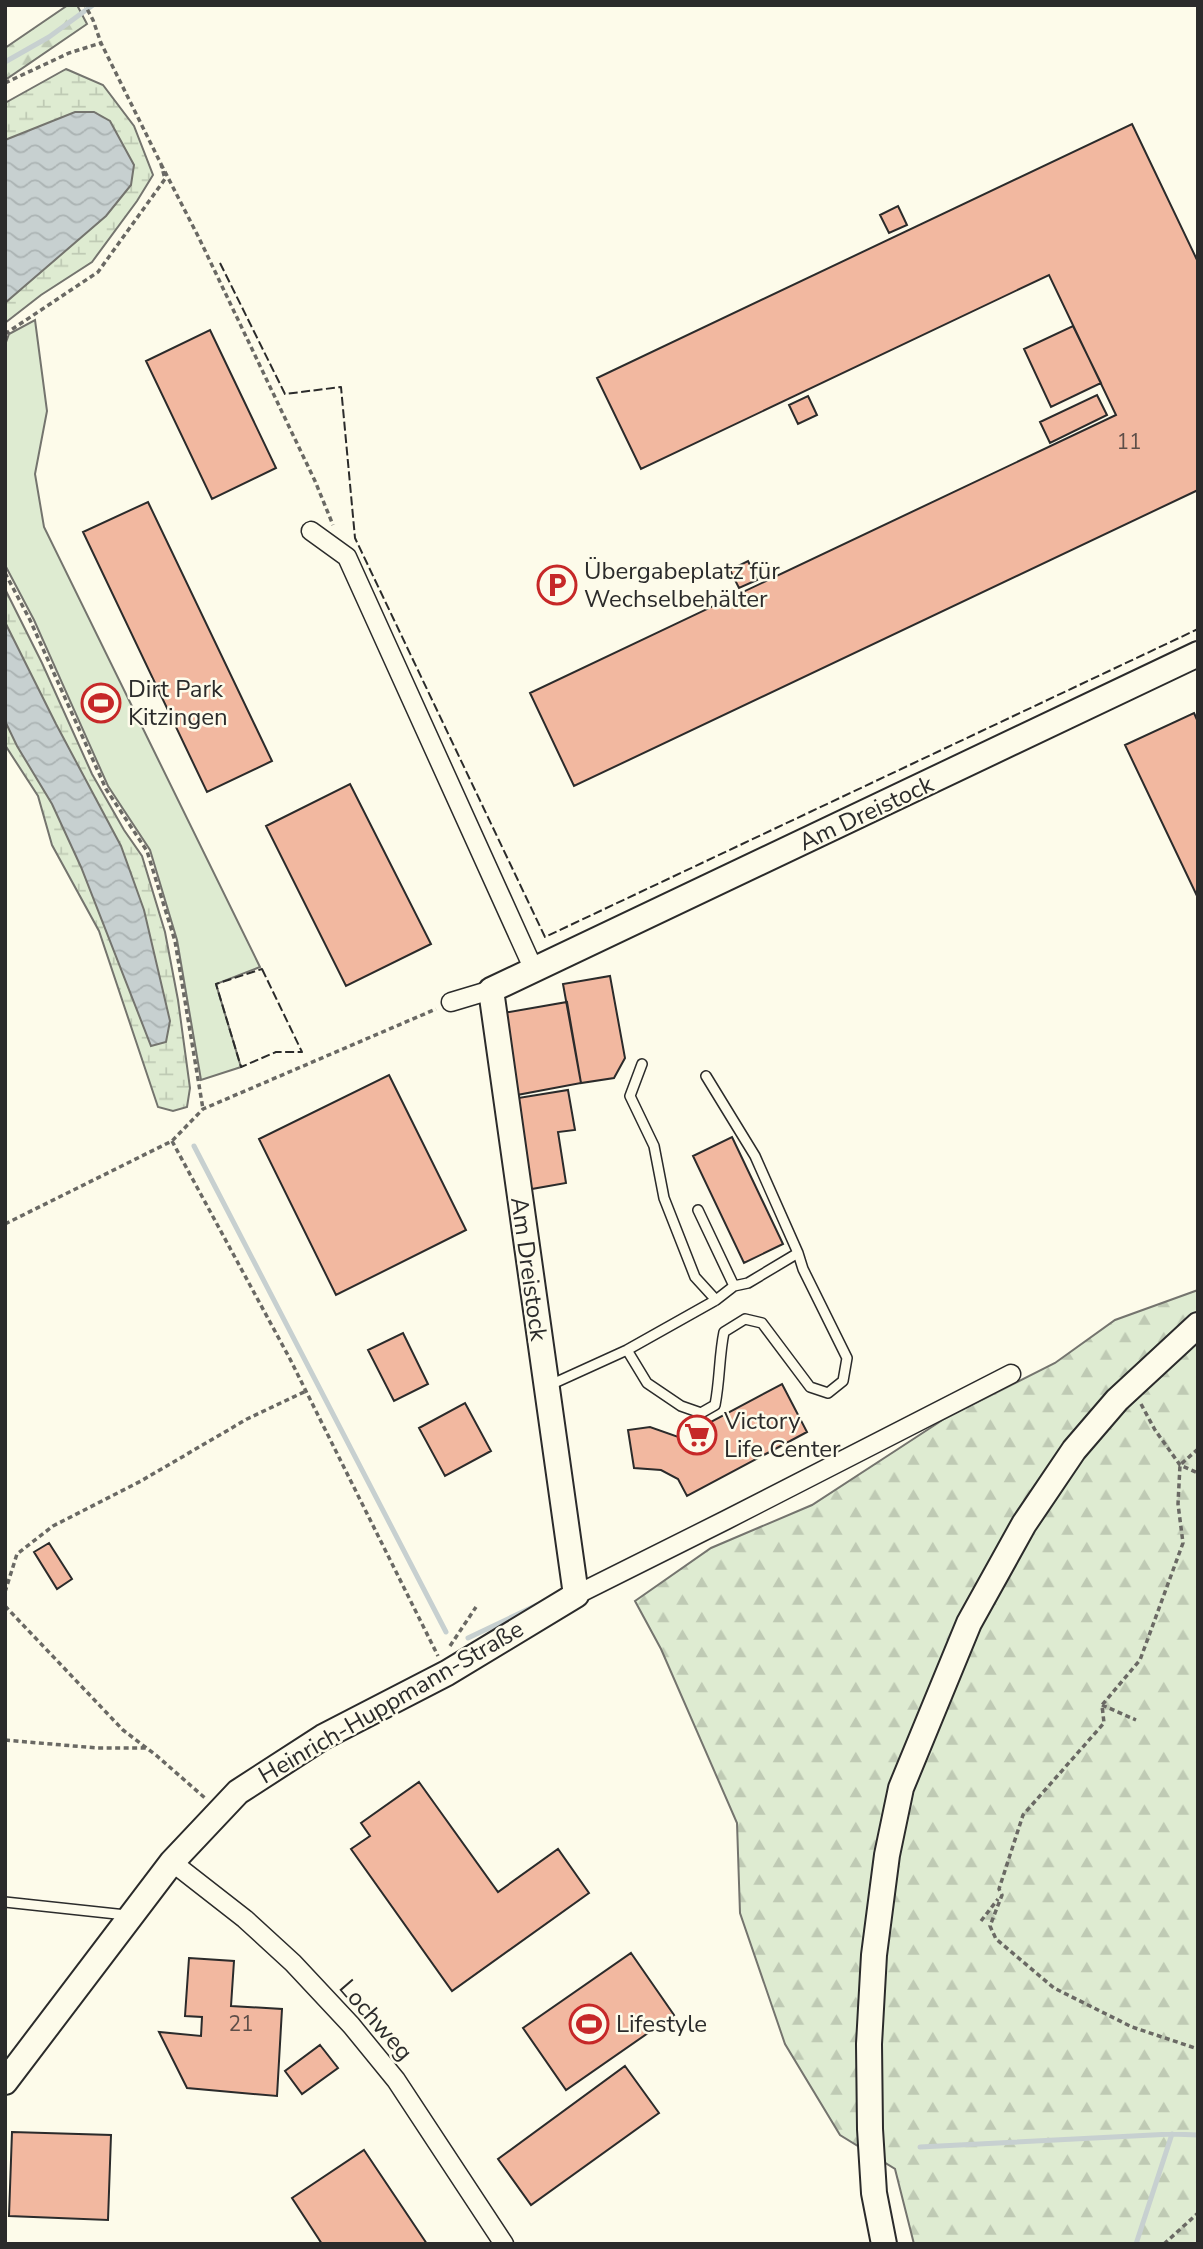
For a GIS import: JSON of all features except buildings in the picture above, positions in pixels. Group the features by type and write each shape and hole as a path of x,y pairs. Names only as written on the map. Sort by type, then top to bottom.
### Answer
{"street":[{"path":"311,531 347,557 534,970"},
{"name":"Am Dreistock","path":"576,1595 491,990 1198,654"},
{"path":"451,1002 491,990"},
{"path":"884,2244 874,2193 869,2044 874,1955 887,1855 901,1788 969,1623 1024,1524 1074,1450 1131,1387 1198,1325"},
{"path":"576,1595 1011,1374"},
{"name":"Heinrich-Huppmann-Straße","path":"5,2082 172,1862 238,1792 323,1737 576,1595"},
{"name":"Lochweg","path":"172,1862 255,1927 351,2025 396,2080 505,2244"}],"lane":[{"path":"642,1064 630,1096 654,1146 664,1198 695,1277 716,1300"},
{"path":"627,1350 647,1383 681,1406 701,1413 715,1405 724,1332 745,1319 762,1323 810,1387 828,1394 843,1381 847,1358 803,1269 755,1156 706,1076"},
{"path":"698,1210 734,1286"},
{"path":"546,1388 627,1350 716,1300 734,1286 748,1283 798,1252"},
{"path":"5,1902 131,1916"}],"path":[{"path":"85,5 101,43 199,237 315,481 347,557"},
{"path":"5,83 69,53 101,43"},
{"path":"5,334 98,272 165,179 161,163"},
{"path":"5,573 30,620 106,789 147,851 175,941 203,1110"},
{"path":"5,1224 172,1141 203,1110 451,1002"},
{"path":"172,1141 290,1359 444,1667"},
{"path":"1131,1387 1155,1430 1180,1465 1198,1474"},
{"path":"5,1592 17,1554 53,1526 141,1481 247,1419 306,1391"},
{"path":"1198,1449 1180,1465 1178,1504 1184,1543 1140,1660 1102,1705 1104,1723 1023,1815 999,1889 1002,1895 990,1926 996,1939 1054,1988 1132,2027 1198,2049"},
{"path":"5,1606 122,1730 219,1810"},
{"path":"444,1667 476,1607"},
{"path":"1102,1705 1136,1720"},
{"path":"5,1740 97,1748 147,1748"},
{"path":"981,1921 1002,1895"},
{"path":"1164,2244 1198,2213"}],"green space":[{"path":"68,5 77,5 87,24 5,80 5,48"},
{"path":"66,69 103,85 134,126 153,175 92,262 41,295 5,323 5,103"},
{"name":"Dirt Park Kitzingen","path":"35,320 47,411 35,474 44,527 260,967 216,984 241,1067 201,1080 177,940 150,850 108,786 34,620 5,565 5,345 9,334"},
{"path":"5,589 92,774 142,856 165,932 178,1000 190,1088 187,1107 173,1111 158,1107 99,931 52,845 38,796 5,745"},
{"path":"1198,1290 1198,2244 914,2244 895,2169 840,2135 785,2044 740,1913 737,1823 661,1649 635,1601 711,1548 812,1505 944,1419 1055,1363 1115,1320"}],"water":[{"path":"75,112 94,112 110,121 134,165 131,185 106,216 5,303 5,140"},
{"path":"5,622 121,846 144,910 170,1021 166,1042 151,1046 81,867 52,804 5,721"}],"waterway":[{"path":"5,62 49,37 93,5"},
{"path":"194,1146 446,1632"},
{"path":"468,1638 537,1605"},
{"path":"920,2147 1172,2134 1198,2135"},
{"path":"1136,2244 1172,2134"}],"fence":[{"path":"220,263 285,394 341,387 355,538 545,937 1198,629"},
{"path":"262,969 302,1052 276,1052 241,1067 216,984 262,969"}],"place":[{"name":"Übergabeplatz für Wechselbehälter","path":"557,585"},
{"name":"Dirt Park Kitzingen","path":"101,703"},
{"name":"Victory Life Center","path":"697,1435"},
{"name":"Lifestyle","path":"589,2024"}]}
